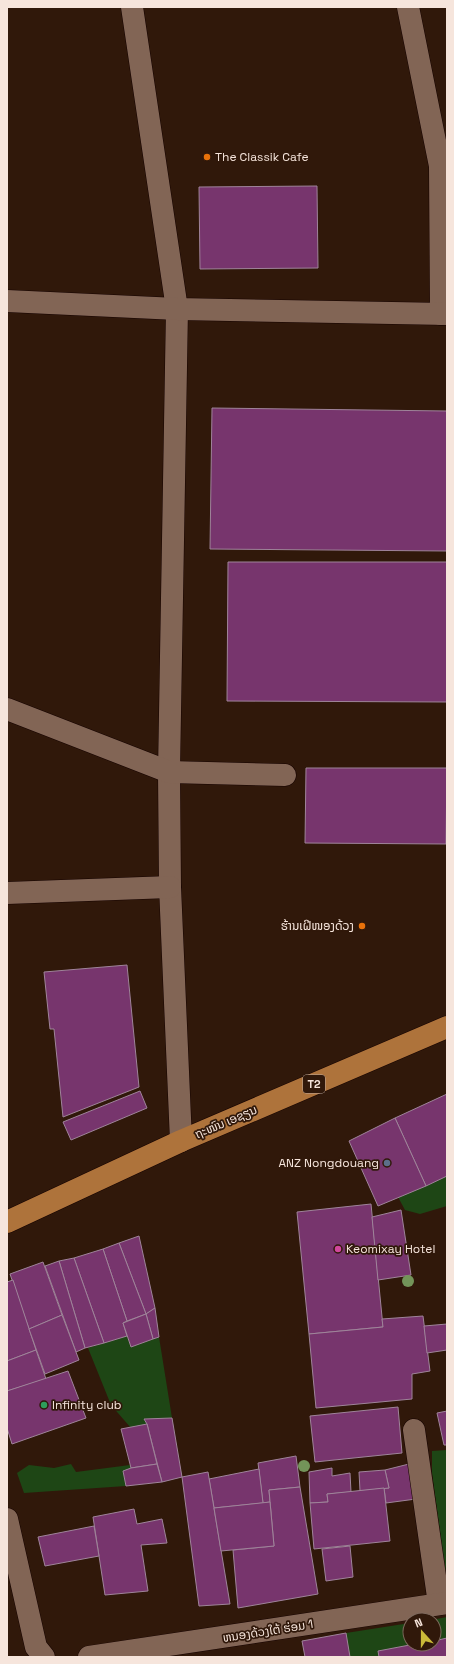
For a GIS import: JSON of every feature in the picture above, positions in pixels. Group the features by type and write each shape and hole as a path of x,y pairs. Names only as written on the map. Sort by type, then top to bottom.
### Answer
{"main road":[{"name":"ຖະໜົນ ເອຊຽນ","path":"7,1222 181,1141 447,1027"}],"street":[{"path":"132,7 177,309 169,772 170,887 181,1141"},
{"path":"7,300 177,309 444,314 440,166 408,7"},
{"path":"7,708 169,772 285,775"},
{"path":"7,893 170,887"},
{"path":"414,1430 443,1604"},
{"path":"7,1519 36,1647 44,1657"},
{"name":"ຫນອງດ້ວງໃຕ້ ຮ່ອມ 1","path":"89,1657 443,1604"}],"green space":[{"path":"447,1176 447,1206 420,1214 405,1210 398,1197"},
{"path":"127,1336 131,1347 159,1337 172,1418 145,1419 147,1424 131,1428 111,1405 88,1348"},
{"path":"447,1450 447,1570 445,1570 432,1472 432,1451"},
{"path":"71,1464 76,1472 130,1465 131,1468 126,1486 24,1493 17,1473 29,1465 54,1468"},
{"path":"447,1617 447,1657 350,1657 346,1633 402,1624 402,1652 442,1652 442,1618"}],"building":[{"path":"317,186 318,268 200,269 199,187"},
{"path":"212,408 447,411 447,551 210,549"},
{"path":"228,562 447,562 447,702 227,701"},
{"path":"306,768 447,768 446,844 305,843"},
{"path":"127,965 139,1087 63,1117 54,1029 50,1029 44,972"},
{"path":"140,1091 147,1108 71,1140 63,1122"},
{"path":"447,1094 447,1176 426,1186 395,1118"},
{"name":"ANZ Nongdouang","path":"395,1118 426,1186 378,1206 349,1141"},
{"name":"Keomixay Hotel","path":"371,1204 383,1327 309,1334 297,1212"},
{"path":"401,1210 411,1275 378,1280 372,1217"},
{"path":"139,1236 155,1308 146,1314 119,1243"},
{"path":"119,1243 146,1314 127,1321 103,1249"},
{"path":"103,1249 127,1321 123,1323 127,1336 104,1343 74,1258"},
{"path":"74,1258 104,1343 85,1348 59,1261"},
{"path":"59,1261 85,1348 76,1352 45,1266"},
{"path":"43,1262 62,1315 29,1329 10,1274"},
{"path":"13,1280 36,1350 7,1361 7,1282"},
{"path":"155,1308 159,1337 153,1339 146,1314"},
{"path":"146,1314 153,1339 131,1347 123,1323"},
{"path":"62,1315 79,1360 45,1374 29,1329"},
{"path":"423,1316 430,1371 412,1374 412,1399 316,1408 309,1334 383,1327 382,1319"},
{"path":"447,1324 447,1350 427,1353 424,1326"},
{"path":"36,1350 46,1379 7,1391 7,1361"},
{"name":"Infinity club","path":"68,1371 86,1418 12,1444 7,1428 7,1391"},
{"path":"398,1407 402,1453 315,1462 310,1416"},
{"path":"447,1411 447,1445 444,1445 437,1413"},
{"path":"172,1418 182,1477 162,1482 147,1424 144,1419"},
{"path":"147,1424 157,1464 131,1468 121,1429"},
{"path":"296,1456 300,1487 269,1490 270,1502 263,1503 258,1463"},
{"path":"413,1463 416,1499 386,1503 384,1488 389,1488 385,1470"},
{"path":"157,1464 162,1482 126,1486 123,1471 131,1468"},
{"path":"332,1468 332,1476 350,1473 351,1492 327,1494 328,1502 310,1503 309,1472"},
{"path":"259,1469 263,1503 214,1508 209,1479"},
{"path":"385,1470 389,1488 360,1491 359,1472"},
{"path":"208,1472 230,1604 199,1606 182,1477"},
{"path":"300,1487 318,1594 238,1608 233,1550 274,1546 269,1490"},
{"path":"384,1488 390,1541 314,1549 310,1503 328,1502 327,1494"},
{"path":"270,1502 274,1546 221,1551 214,1508"},
{"path":"134,1509 137,1524 162,1519 167,1543 141,1545 148,1591 105,1595 93,1517"},
{"path":"94,1526 99,1556 45,1566 38,1537"},
{"path":"350,1546 353,1577 326,1581 322,1549"},
{"path":"346,1633 350,1657 305,1657 302,1641"},
{"path":"447,1638 447,1657 379,1657 378,1651 402,1646 402,1652 442,1652 442,1639"}],"place":[{"name":"The Classik Cafe","path":"207,157"},
{"name":"ຮ້ານເຝີໜອງດ້ວງ","path":"362,926"},
{"name":"ANZ Nongdouang","path":"387,1163"},
{"name":"Keomixay Hotel","path":"338,1249"},
{"name":"Infinity club","path":"44,1405"}]}
